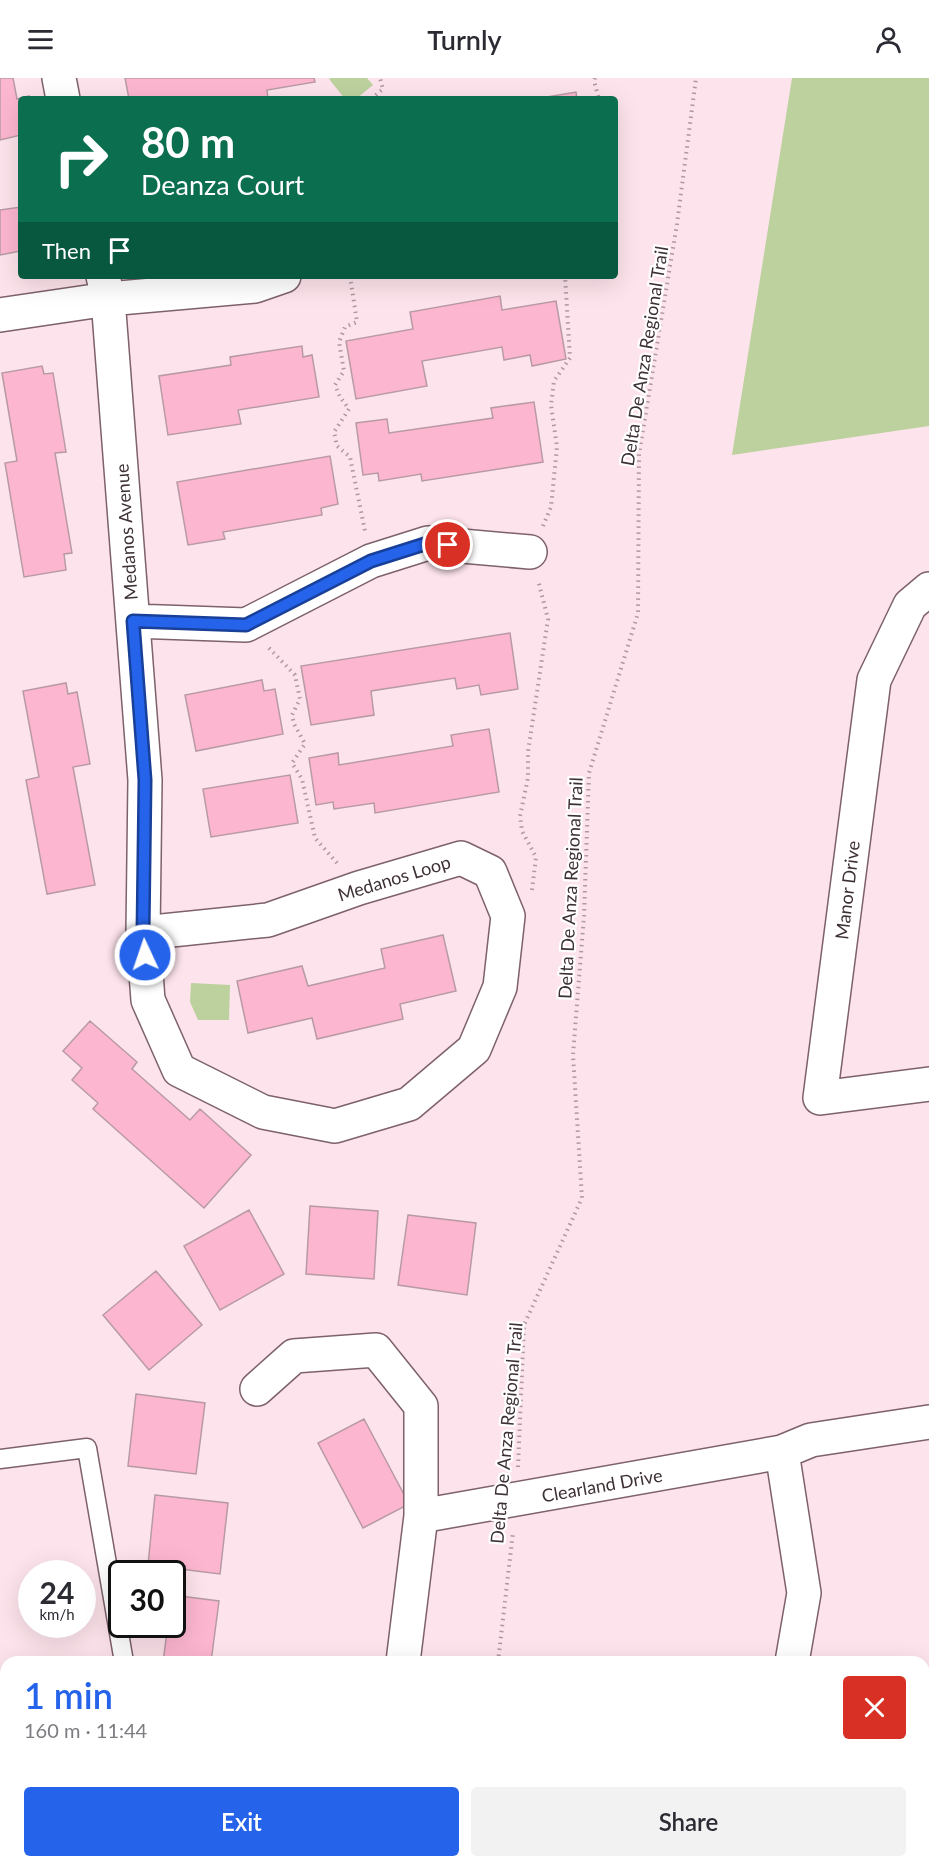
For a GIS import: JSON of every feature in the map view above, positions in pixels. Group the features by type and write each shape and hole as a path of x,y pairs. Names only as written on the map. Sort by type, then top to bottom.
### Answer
{"street":[{"path":"59,78 62,96"},
{"path":"0,315 105,287 255,286 275,279"},
{"name":"Medanos Avenue","path":"105,287 145,780 143,933"},
{"path":"133,621 246,625 371,561 428,543 530,552"},
{"name":"Manor Drive","path":"929,589 910,605 874,680 820,1098 929,1084"},
{"name":"Medanos Loop","path":"461,858 490,872 508,916 500,987 474,1049 409,1104 335,1126 263,1112 179,1070 148,1000 143,933 268,920 359,888 461,858"},
{"path":"257,1389 294,1356 376,1350 421,1406 421,1516 405,1656"},
{"name":"Clearland Drive","path":"421,1516 516,1501 782,1452 811,1440 929,1422"},
{"name":"Clearland Drive","path":"782,1452 820,1461 929,1443"},
{"path":"782,1452 804,1593 793,1656"}],"lane":[{"path":"0,1459 87,1448 123,1656"}],"path":[{"path":"374,96 382,89 380,78"},
{"path":"595,78 599,96"},
{"name":"Delta De Anza Regional Trail","path":"499,1656 516,1501 524,1325 582,1198 573,1055 584,916 589,773 638,613 639,453 677,224 696,78"},
{"path":"350,279 357,322 345,327 339,342 344,371 335,384 340,397 349,409 334,432 337,446 351,457 371,561"},
{"path":"508,916 531,894 536,857 522,831 520,816 528,778 528,752 548,619 530,552 551,507 557,447 551,405 554,381 570,358 565,279"},
{"path":"246,625 295,675 300,699 292,714 294,724 305,744 292,763 302,779 315,838 359,888"}],"green space":[{"path":"367,78 373,85 360,96 343,96 329,79"},
{"path":"792,78 929,78 929,426 732,455"},
{"path":"191,983 230,985 229,1020 198,1020 190,1002"}],"building":[{"path":"0,78 13,78 18,99 18,136 0,140"},
{"path":"125,78 314,78 315,82 267,90 268,96 128,96"},
{"path":"576,92 577,96 553,96"},
{"path":"18,207 18,252 0,255 0,210"},
{"path":"500,296 502,310 556,301 566,359 532,366 530,355 504,360 502,347 422,361 427,386 356,399 346,341 413,329 410,312"},
{"path":"302,346 303,357 312,355 319,397 238,410 241,424 168,435 159,376 231,365 230,357"},
{"path":"42,366 44,374 53,373 66,452 55,453 72,553 64,554 66,570 24,577 5,463 17,461 2,373"},
{"path":"534,402 543,462 422,481 421,474 379,481 378,473 363,475 356,423 387,419 389,433 493,418 491,408"},
{"path":"330,456 338,504 321,508 322,515 223,532 225,539 188,545 177,482"},
{"path":"510,633 518,689 481,695 479,685 457,689 455,678 371,691 374,715 311,725 301,666"},
{"path":"262,680 264,691 275,689 283,734 196,751 185,695"},
{"path":"66,683 68,694 77,692 90,764 73,767 95,885 47,894 26,780 39,777 23,691"},
{"path":"489,729 499,792 375,813 374,803 334,809 333,802 316,805 309,758 338,753 339,765 453,746 451,735"},
{"path":"290,775 298,823 211,837 203,789"},
{"path":"443,935 456,991 400,1004 403,1019 317,1039 312,1018 248,1033 237,981 302,966 308,986 385,968 381,949"},
{"path":"90,1021 137,1062 132,1069 190,1120 200,1109 251,1155 204,1208 93,1109 98,1103 72,1080 82,1068 63,1051"},
{"path":"310,1206 378,1211 374,1279 306,1274"},
{"path":"249,1210 284,1274 220,1310 184,1246"},
{"path":"408,1215 476,1223 467,1295 398,1285"},
{"path":"156,1271 202,1325 149,1370 103,1315"},
{"path":"136,1394 205,1403 196,1474 128,1466"},
{"path":"364,1419 409,1504 363,1528 318,1443"},
{"path":"155,1495 228,1503 220,1574 186,1570 186,1560 148,1560"},
{"path":"186,1597 219,1601 212,1656 164,1656 166,1638 186,1638"}],"route":[{"path":"145,955 143,933 145,780 133,621 246,625 371,561 428,543 448,545"}]}
